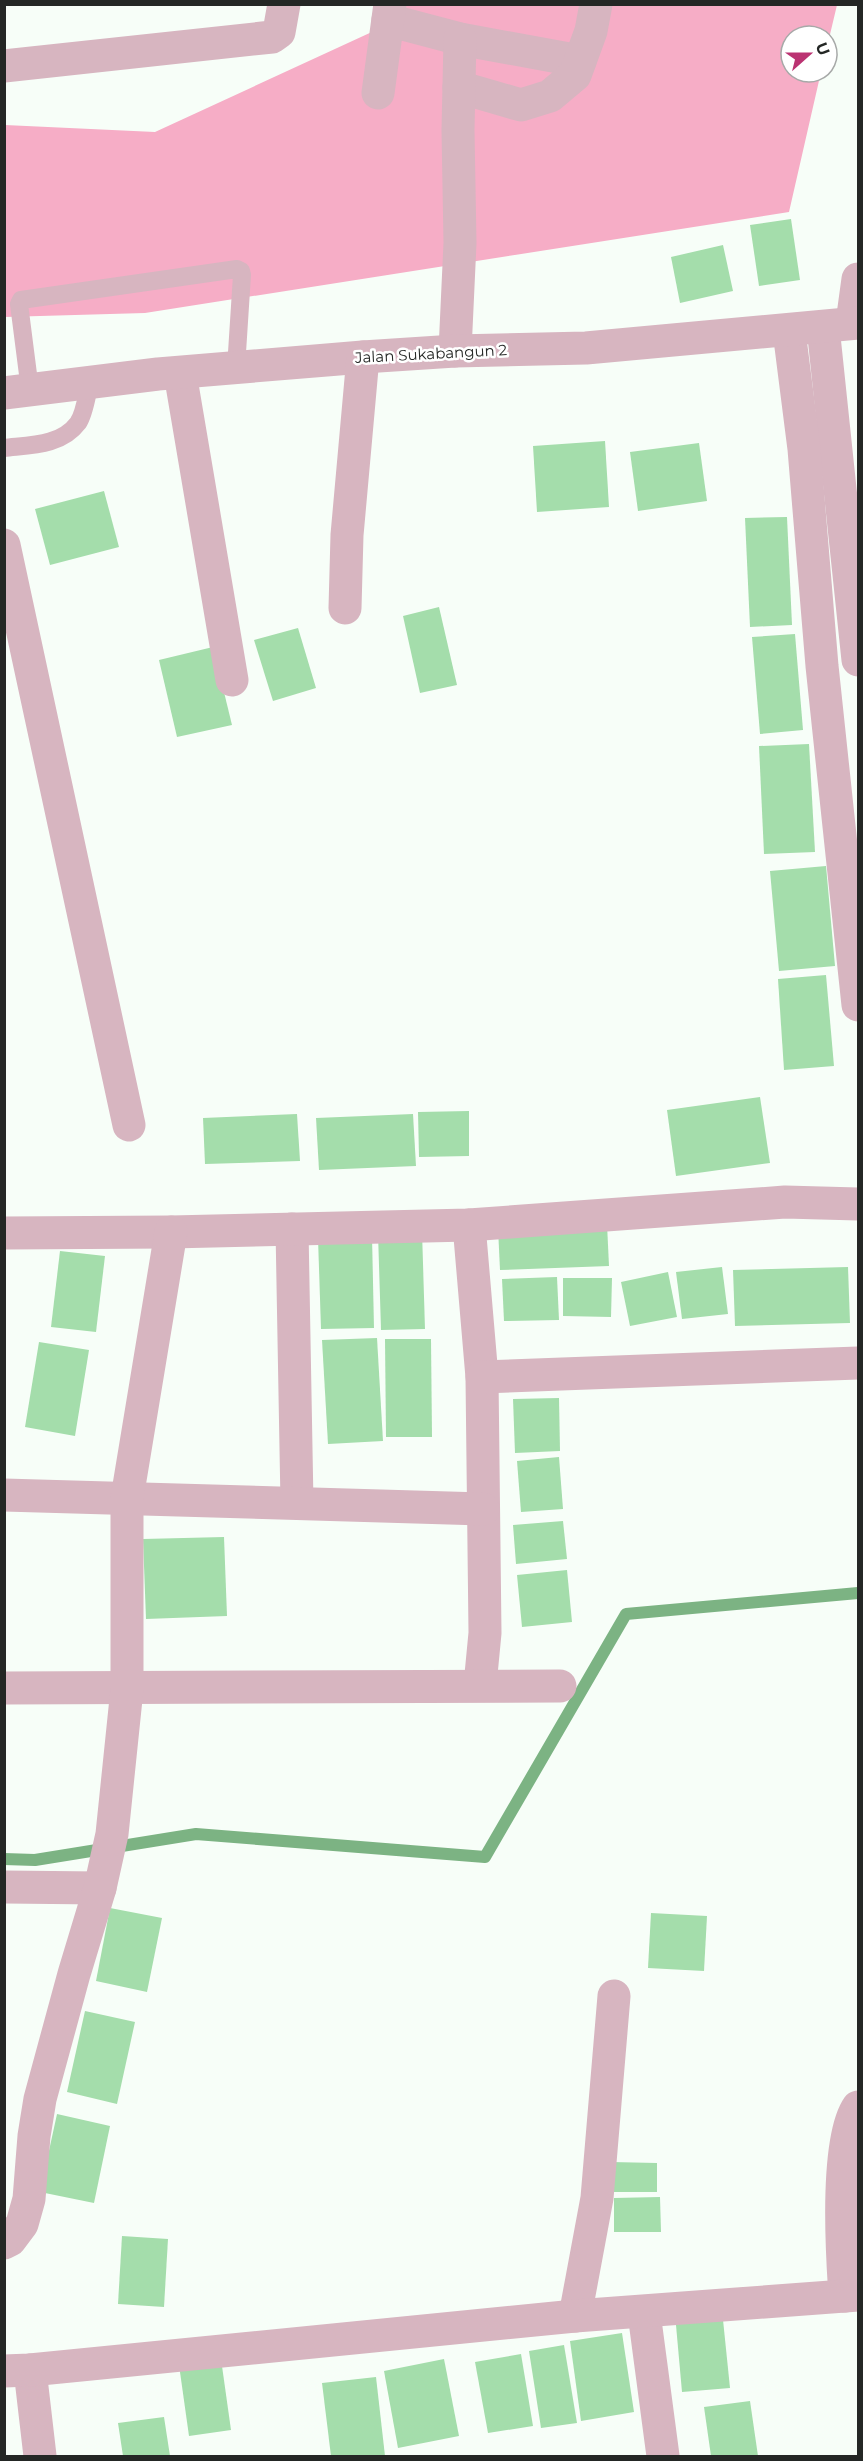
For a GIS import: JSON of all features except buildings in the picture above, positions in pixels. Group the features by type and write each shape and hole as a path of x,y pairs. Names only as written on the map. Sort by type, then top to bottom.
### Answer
{"street":[{"path":"4,66 272,37 279,32 284,4"},
{"path":"459,87 520,105 550,96 575,75 591,31 596,4"},
{"path":"378,93 389,12 460,39 580,61"},
{"path":"455,351 460,243 460,39"},
{"path":"858,279 845,324 858,660"},
{"name":"Jalan Sukabangun 2","path":"17,391 180,373 363,357 455,351 586,348 789,331 845,324"},
{"path":"789,331 804,449 822,666 858,1005"},
{"path":"345,608 347,535 363,357"},
{"path":"180,373 232,680"},
{"path":"4,545 129,1125"},
{"path":"4,1233 469,1226 785,1202 858,1204"},
{"path":"469,1226 483,1377 485,1633 480,1685"},
{"path":"292,1229 297,1503"},
{"path":"4,2243 10,2240 22,2224 29,2199 34,2136 40,2099 102,1878 112,1834 127,1689 127,1498 171,1232"},
{"path":"483,1377 858,1363"},
{"path":"4,1495 483,1509"},
{"path":"4,1688 560,1686"},
{"path":"4,1887 102,1878"},
{"path":"575,2316 597,2198 614,1996"},
{"path":"40,2457 17,2371 575,2316 644,2313 852,2296 841,2247 846,2140 858,2107"},
{"path":"644,2313 663,2457"}],"lane":[{"path":"17,391 19,304 21,300 237,269 242,275 236,368"},
{"path":"4,448 49,442 63,437 80,421 90,382"}],"shaded area":[{"path":"384,5 837,5 832,24 779,24 779,84 818,84 789,212 145,313 5,317 5,125 155,132 374,31"}],"waterway":[{"path":"4,1859 35,1860 196,1834 485,1857 626,1614 858,1593"}]}
